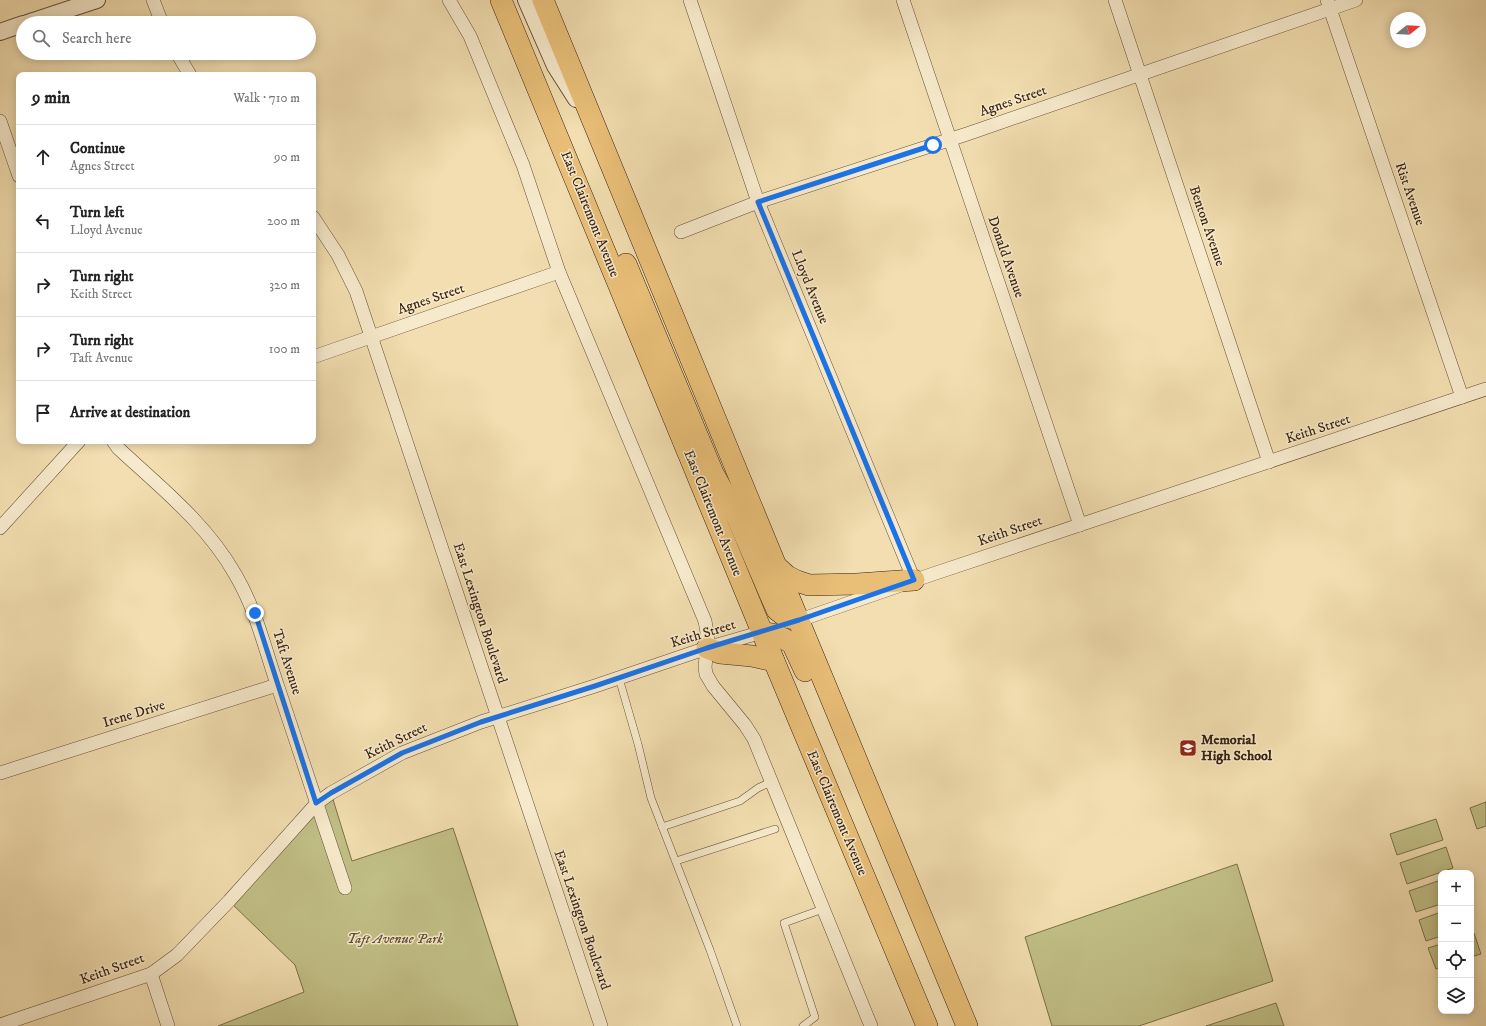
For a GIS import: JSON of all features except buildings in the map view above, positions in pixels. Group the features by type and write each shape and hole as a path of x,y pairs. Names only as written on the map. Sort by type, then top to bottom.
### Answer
{"main road":[{"name":"East Clairemont Avenue","path":"501,0 587,205 774,661 927,1026"},
{"path":"544,0 883,826 967,1026"},
{"path":"587,205 623,255 713,473 737,517 777,610 786,617 799,620"},
{"path":"776,566 787,576 809,585 857,584 914,580"},
{"path":"762,632 776,635 792,643 856,784 883,826"},
{"path":"707,648 720,653 752,656 774,661"}],"street":[{"path":"48,16 97,0"},
{"path":"153,0 159,16"},
{"path":"449,0 470,36 523,165 559,272 705,621 708,638 704,667 709,680 750,732 772,782 871,1026"},
{"path":"526,0 555,66 600,138"},
{"name":"Lloyd Avenue","path":"690,0 758,202 914,580"},
{"name":"Donald Avenue","path":"903,0 1080,525"},
{"name":"Benton Avenue","path":"1115,0 1269,462"},
{"name":"Agnes Street","path":"681,232 758,202 1139,75 1329,4 1356,0"},
{"name":"Rist Avenue","path":"1329,4 1462,397"},
{"path":"0,32 16,26"},
{"path":"181,60 188,72"},
{"path":"0,122 16,167"},
{"name":"East Lexington Boulevard","path":"316,222 338,255 356,291 601,1026"},
{"name":"Agnes Street","path":"316,356 559,272"},
{"name":"Keith Street","path":"0,1024 151,974 176,955 228,901 316,803 402,753 498,716 619,678 707,648 799,620 914,580 1486,389"},
{"path":"0,528 76,444"},
{"name":"Taft Avenue","path":"115,444 186,511 213,541 235,574 255,613 277,685 345,888"},
{"name":"Irene Drive","path":"0,773 277,685"},
{"path":"151,974 168,1026"}],"lane":[{"path":"619,678 638,744 651,798 710,950 737,1026"},
{"path":"662,826 740,801 758,788 772,782"},
{"path":"676,862 775,829"},
{"path":"804,1026 815,1017 784,923 823,909"}],"green space":[{"name":"Taft Avenue Park","path":"331,793 352,861 453,828 518,1026 218,1026 304,992 295,965 229,901"},
{"path":"1486,802 1486,826 1477,829 1470,808"},
{"path":"1436,819 1443,840 1397,855 1390,834"},
{"path":"1446,847 1453,868 1447,870 1438,870 1438,873 1407,884 1400,863"},
{"path":"1237,864 1273,981 1139,1026 1052,1026 1025,937"},
{"path":"1438,881 1438,905 1416,912 1409,891"},
{"path":"1438,913 1438,937 1426,941 1419,920"},
{"path":"1474,933 1481,954 1474,956"},
{"path":"1438,945 1438,968 1436,969 1428,948"},
{"path":"1276,1003 1284,1026 1206,1026"}],"place":[{"name":"Memorial High School","path":"1188,748"}],"route":[{"path":"255,613 316,803 402,753 481,722 595,686 707,648 799,620 914,580 758,202 933,145"}]}
